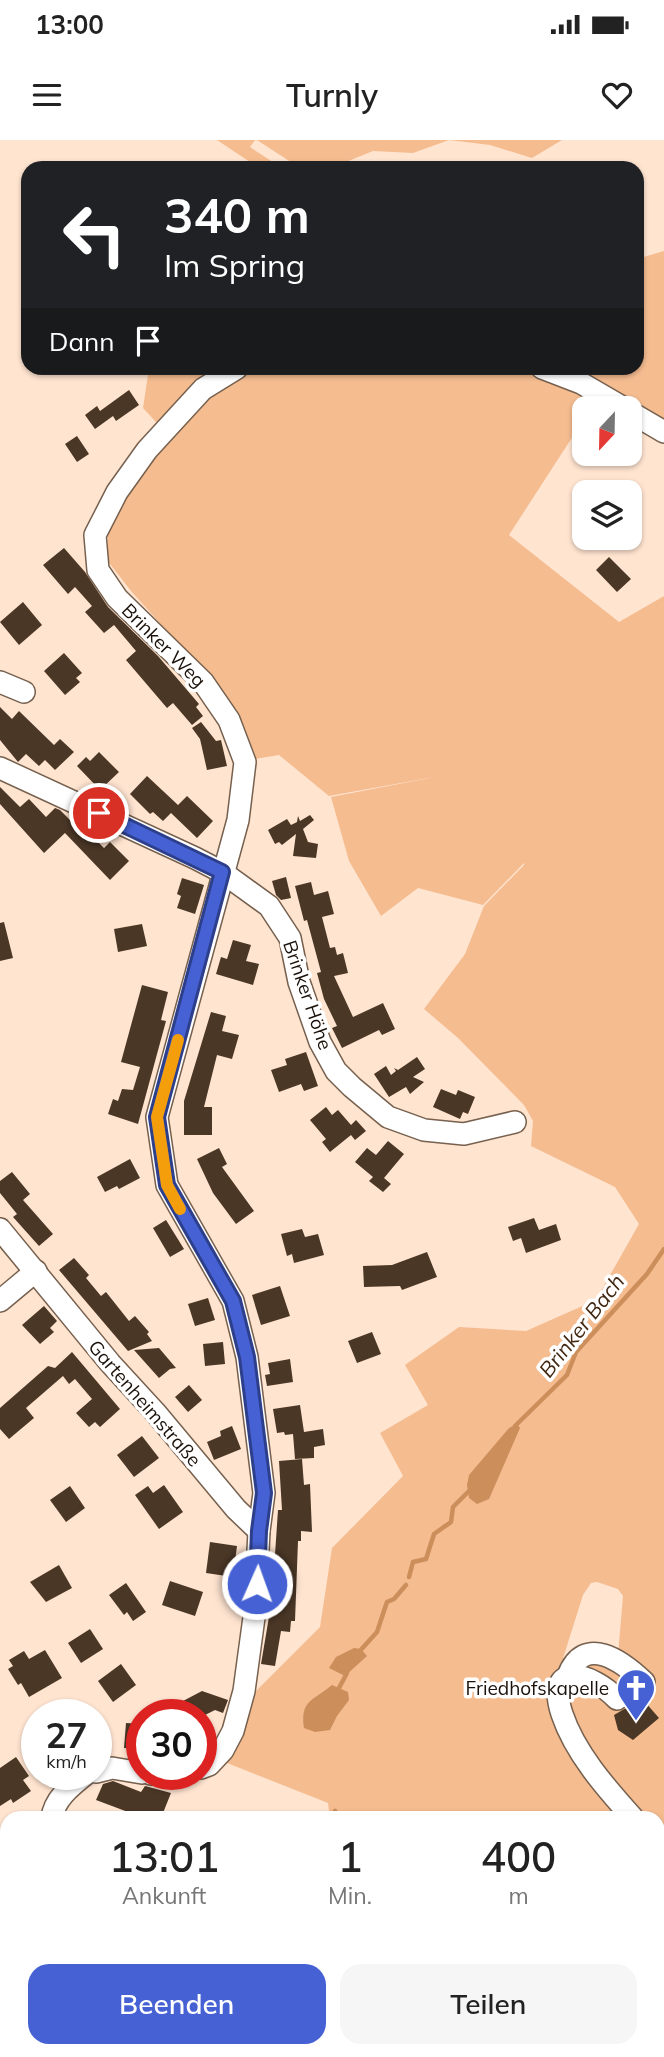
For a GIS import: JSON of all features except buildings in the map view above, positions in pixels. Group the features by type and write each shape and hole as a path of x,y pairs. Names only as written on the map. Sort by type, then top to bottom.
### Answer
{"street":[{"name":"Brinker Weg","path":"217,1756 233,1731 244,1691 256,1610 259,1531 264,1493 247,1357 233,1301 167,1185 157,1117 238,820 245,762 229,720 203,682 117,598 98,570 95,534 117,492 147,450 203,388 225,375"},
{"path":"560,375 603,396"},
{"path":"642,419 664,432"},
{"path":"0,681 24,692"},
{"name":"Brinker Höhe","path":"0,768 222,872 269,906 290,939 299,982 320,1042 336,1071 388,1117 424,1130 464,1134 515,1122"},
{"name":"Gartenheimstraße","path":"0,1228 110,1363 236,1509 259,1531"},
{"path":"0,1301 36,1271"},
{"path":"568,1676 573,1662 580,1657 590,1654 603,1655 626,1665 644,1682"},
{"path":"617,1699 606,1686 575,1675 563,1680 559,1697 566,1725 589,1763 627,1811"},
{"path":"53,1811 66,1790"}],"shaded area":[{"path":"217,140 255,140 250,147 271,161 248,161"},
{"path":"257,140 449,140 413,153 373,151 348,161 289,161"},
{"path":"449,140 562,140 532,158 490,145"},
{"path":"664,251 664,426 642,414 642,396 610,396 573,375 644,375 644,257"},
{"path":"148,375 540,375 593,396 572,396 572,438 509,535 619,622 664,596 664,1811 329,1811 328,1803 222,1761 250,1697 320,1627 332,1548 403,1476 380,1433 428,1405 405,1365 459,1327 526,1331 596,1300 639,1224 615,1187 531,1146 533,1121 524,1105 458,1038 424,1009 465,954 484,906 524,863 483,905 418,888 381,916 349,861 331,797 440,776 329,796 279,755 255,759 238,718 211,680 131,591 107,560 108,535 125,496 168,435 143,408","holes":["597,1582 618,1589 623,1596 618,1655 560,1668 583,1595 591,1583"]},
{"path":"517,1424 520,1428 489,1499 477,1504 469,1498 469,1475 509,1428"},
{"path":"354,1648 361,1649 367,1656 345,1676 329,1668 336,1657"},
{"path":"332,1685 348,1692 349,1700 330,1730 315,1732 304,1728 306,1706"}],"waterway":[{"name":"Brinker Bach","path":"515,1426 567,1375 576,1352 647,1274 664,1249"},
{"name":"Brinker Bach","path":"409,1577 413,1562 426,1559 434,1534 451,1522 453,1507 472,1488"},
{"name":"Brinker Bach","path":"358,1653 377,1632 387,1602 394,1599 406,1585"},
{"name":"Brinker Bach","path":"339,1688 347,1673"}],"slow traffic":[{"path":"178,1040 157,1117 160,1152 167,1185 180,1209"}],"place":[{"name":"Friedhofskapelle","path":"636,1722"}],"route":[{"path":"99,813 222,872 157,1117 160,1152 167,1185 233,1301 247,1357 264,1493 257,1584"}]}
